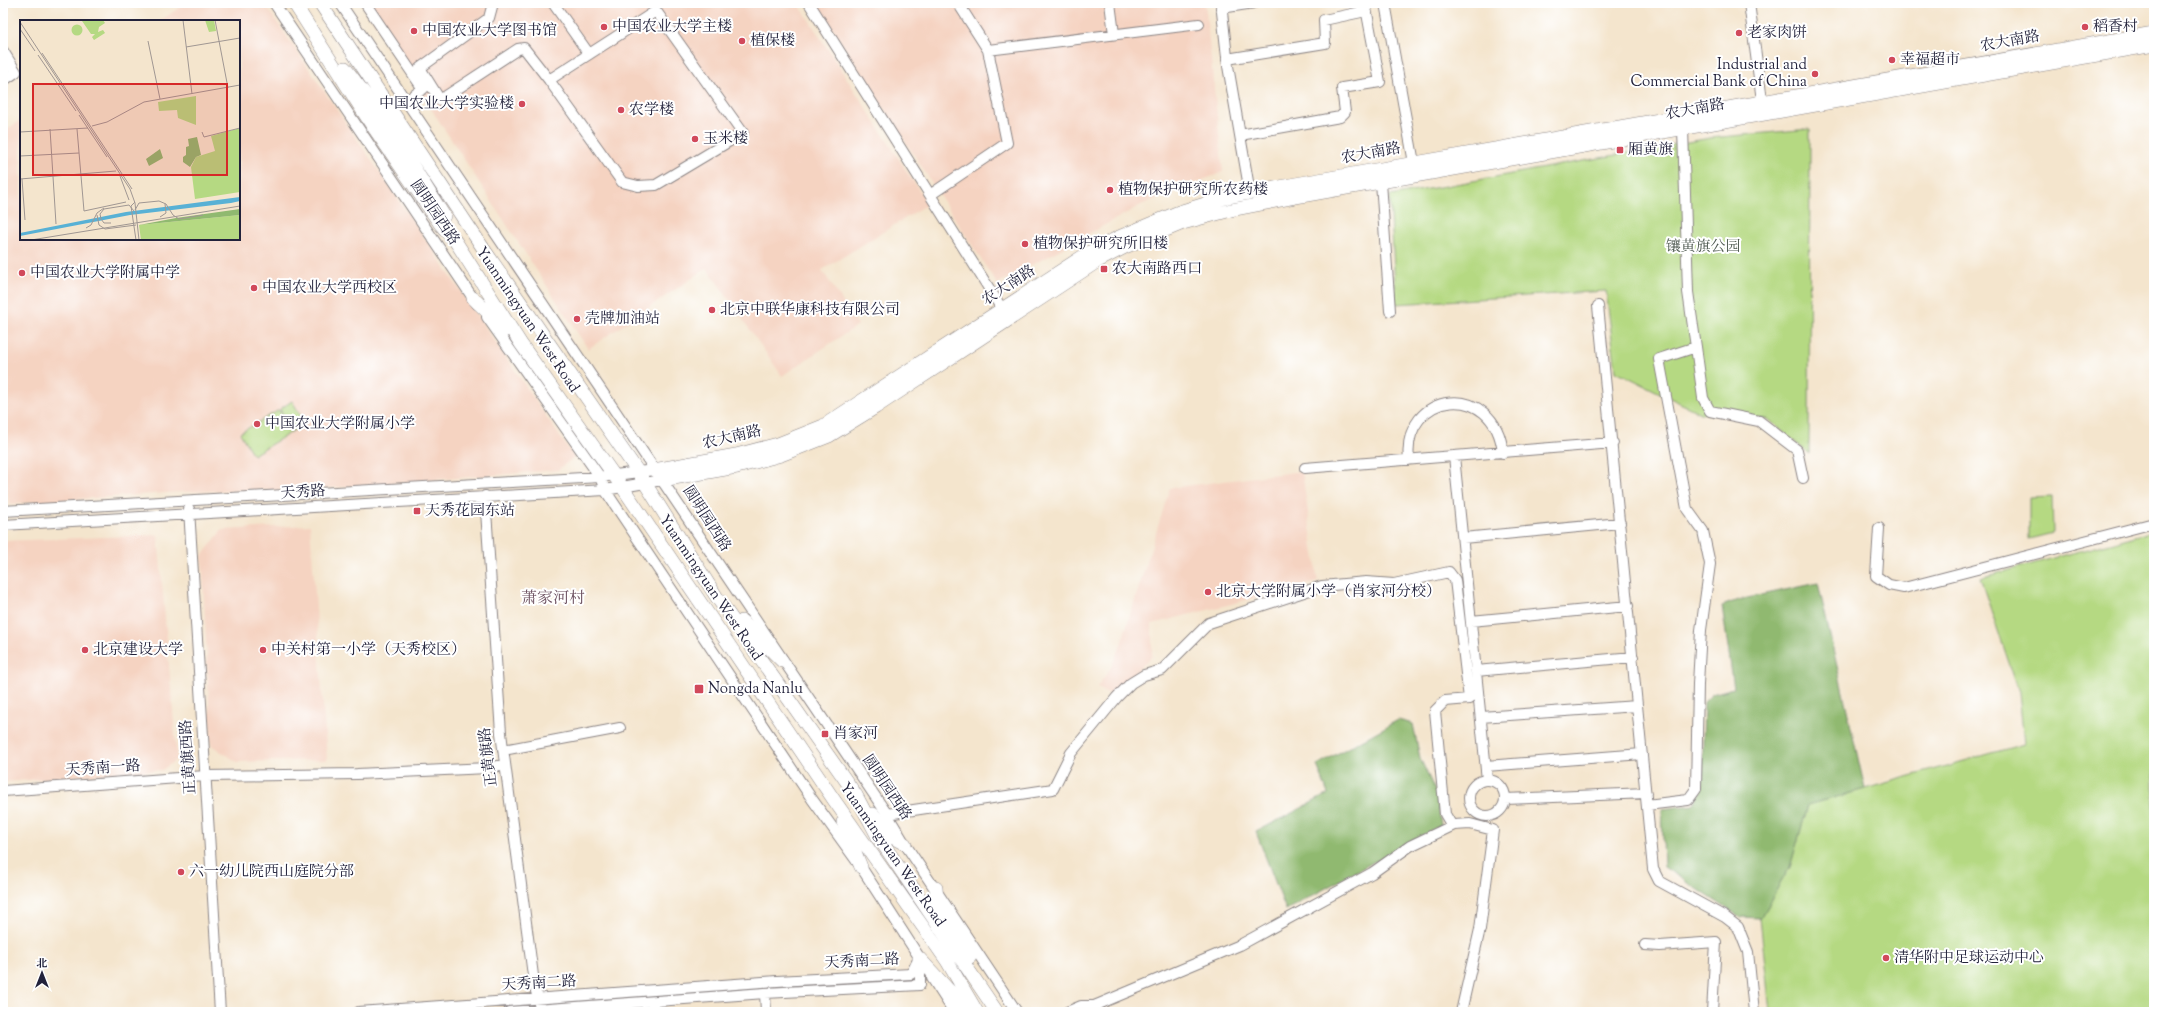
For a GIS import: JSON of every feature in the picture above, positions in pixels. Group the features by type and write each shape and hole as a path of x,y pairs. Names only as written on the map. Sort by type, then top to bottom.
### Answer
{"main road":[{"name":"Yuanmingyuan West Road","path":"294,3 321,44 342,64 381,115 450,226 456,242 521,344 615,475 834,800 947,961 977,1012"},
{"name":"Yuanmingyuan West Road","path":"320,3 480,243 638,472 716,596 856,794 877,835 997,1012"},
{"name":"农大南路","path":"662,480 737,467 781,455 829,436 876,407 1098,261 1153,234 1183,222 1231,210 1683,128 1763,108 2154,33"},
{"name":"农大南路","path":"654,470 736,455 778,444 823,426 1088,253 1119,236 1179,212 1250,193 1414,163 2154,45"},
{"path":"473,298 521,344"},
{"path":"716,596 782,661"},
{"path":"856,794 892,837 905,844"},
{"path":"834,800 861,867"},
{"path":"936,888 937,903 978,970 980,986"},
{"path":"920,958 958,1000 966,1012"}],"street":[{"name":"圆明园西路","path":"274,3 473,298 600,477 605,490"},
{"path":"340,3 654,470"},
{"path":"365,3 426,86 440,100 518,49 524,48 549,80 622,182 638,186 656,185 743,133 653,7 589,54 549,80"},
{"path":"426,86 420,68 489,18 494,3"},
{"path":"552,3 589,54"},
{"path":"809,3 1002,309"},
{"path":"930,195 1007,144 988,50 958,3"},
{"path":"1110,3 1114,34"},
{"path":"1250,193 1227,59 1221,6 1254,3"},
{"path":"1385,3 1414,163"},
{"path":"1749,3 1763,108"},
{"path":"1227,59 1325,43 1324,20 1366,7 1380,82 1342,88 1345,112 1340,117 1240,134"},
{"path":"988,50 1198,24"},
{"path":"3,52 16,72 3,81"},
{"path":"406,101 426,86"},
{"path":"1683,128 1688,292 1703,398 1710,410 1759,421 1797,450 1803,478"},
{"path":"1381,182 1390,311"},
{"path":"1598,306 1613,443 1653,869 1659,881 1725,917 1738,927 1748,952 1754,1012"},
{"path":"1647,805 1688,800 1696,789 1698,684 1701,630 1710,564 1703,531 1687,509 1659,359 1696,347"},
{"path":"1409,460 1409,440 1414,426 1424,414 1437,406 1452,402 1467,403 1481,409 1492,419 1500,432 1503,452"},
{"path":"1305,468 1613,443"},
{"path":"1454,456 1487,780"},
{"name":"圆明园西路","path":"654,470 887,814 905,844 1018,1012"},
{"name":"天秀路","path":"3,511 600,477 654,470"},
{"name":"天秀路","path":"3,525 605,490 662,480"},
{"path":"605,490 812,799 861,867 954,1012"},
{"name":"正黄旗路","path":"485,496 503,750 534,983 541,1011"},
{"name":"正黄旗西路","path":"188,501 220,1012"},
{"path":"1462,538 1620,523"},
{"path":"1879,528 1876,576 1889,585 1904,588 2154,523"},
{"path":"887,814 1053,789 1071,753 1116,697 1131,683 1144,675 1162,670 1209,623 1322,586 1366,582 1394,584 1449,572 1455,580 1469,699 1445,701 1435,711 1445,814 1452,826"},
{"path":"1471,621 1628,606"},
{"path":"1476,671 1633,656"},
{"path":"1481,717 1637,706"},
{"path":"503,750 620,728"},
{"path":"1486,766 1642,754"},
{"name":"天秀南一路","path":"3,791 206,776 365,773 488,768 505,764"},
{"path":"1482,780 1487,780 1498,784 1504,793 1505,799 1501,810 1491,816 1478,814 1470,805 1468,799 1472,787 1482,780"},
{"path":"1505,799 1646,793"},
{"path":"1461,1012 1480,929 1493,830 1491,816"},
{"path":"1067,1012 1081,1006 1094,1006 1240,945 1372,873 1410,846 1452,826 1470,824 1493,830"},
{"path":"1645,945 1660,946 1716,942 1712,1012"},
{"name":"天秀南二路","path":"359,1012 777,981 911,974 920,958"},
{"name":"天秀南二路","path":"508,1012 541,1011 765,993 920,985 920,958"},
{"path":"765,993 766,1012"}],"shaded area":[{"name":"中国农业大学西校区","path":"186,3 264,3 574,457 558,470 316,489 180,492 9,504 3,462 3,132 20,121 20,240 240,240 240,20 161,20"},
{"path":"362,3 798,3 928,204 822,270 858,325 782,376 707,268 588,349"},
{"path":"816,3 1205,3 1223,172 1143,204 997,284"},
{"name":"北京大学附属小学（肖家河分校）","path":"1302,471 1318,582 1152,624 1152,656 1112,695 1097,687 1112,666 1121,644 1170,488"},
{"name":"中关村第一小学（天秀校区）","path":"310,525 327,760 237,762 211,745 202,556 222,530"},
{"name":"北京建设大学","path":"158,535 177,759 162,770 3,782 3,541"}],"green space":[{"name":"镶黄旗公园","path":"1810,129 1809,454 1768,419 1700,413 1616,371 1606,291 1396,304 1390,196 1710,138"},
{"path":"292,401 306,424 293,431 280,409"},
{"path":"279,410 292,432 253,455 240,433"},
{"path":"2052,497 2053,533 2029,539 2029,498"},
{"path":"2154,531 2154,1012 1770,1012 1760,918 1790,867 1808,805 2024,744 2019,692 1980,578"},
{"path":"1818,583 1865,789 1808,805 1790,867 1760,918 1740,917 1664,867 1662,809 1693,805 1702,789 1704,702 1712,694 1734,688 1722,606 1738,600"},
{"path":"1398,720 1413,724 1420,758 1436,793 1441,825 1286,910 1256,832 1328,794 1317,765"}],"place":[{"name":"中国农业大学主楼","path":"604,27"},
{"name":"稻香村","path":"2085,27"},
{"name":"中国农业大学图书馆","path":"414,31"},
{"name":"老家肉饼","path":"1739,33"},
{"name":"植保楼","path":"742,41"},
{"name":"幸福超市","path":"1892,60"},
{"name":"Industrial and Commercial Bank of China","path":"1815,74"},
{"name":"中国农业大学实验楼","path":"522,104"},
{"name":"农学楼","path":"621,110"},
{"name":"玉米楼","path":"695,139"},
{"name":"厢黄旗","path":"1620,150"},
{"name":"植物保护研究所农药楼","path":"1110,190"},
{"name":"植物保护研究所旧楼","path":"1025,244"},
{"name":"农大南路西口","path":"1104,269"},
{"name":"中国农业大学附属中学","path":"22,273"},
{"name":"中国农业大学西校区","path":"254,288"},
{"name":"北京中联华康科技有限公司","path":"712,310"},
{"name":"壳牌加油站","path":"577,319"},
{"name":"中国农业大学附属小学","path":"257,424"},
{"name":"天秀花园东站","path":"417,511"},
{"name":"北京大学附属小学（肖家河分校）","path":"1208,592"},
{"name":"北京建设大学","path":"85,650"},
{"name":"中关村第一小学（天秀校区）","path":"263,650"},
{"name":"Nongda Nanlu","path":"699,689"},
{"name":"肖家河","path":"825,734"},
{"name":"六一幼儿院西山庭院分部","path":"181,872"},
{"name":"清华附中足球运动中心","path":"1886,958"}],"district":[{"name":"萧家河村","path":"553,599"}]}
